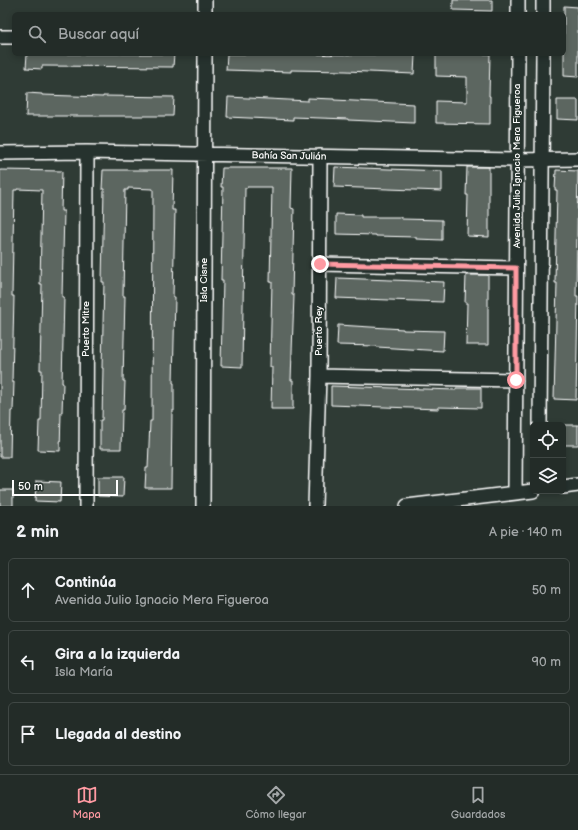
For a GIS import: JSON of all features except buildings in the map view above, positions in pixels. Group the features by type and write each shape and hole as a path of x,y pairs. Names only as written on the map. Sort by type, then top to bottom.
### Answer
{"street":[{"path":"205,0 205,12"},
{"path":"518,0 518,12"},
{"path":"543,0 543,12"},
{"path":"0,37 12,37"},
{"name":"Isla Cisne","path":"203,506 205,56"},
{"name":"Avenida Julio Ignacio Mera Figueroa","path":"515,493 516,160 518,56"},
{"path":"540,422 543,56"},
{"name":"Bahía San Julián","path":"0,153 87,152 516,160 578,159"},
{"name":"Puerto Mitre","path":"86,506 87,152"},
{"name":"Puerto Rey","path":"315,506 319,376 320,156"},
{"path":"320,264 516,268"},
{"path":"319,376 516,380"},
{"path":"566,487 578,485"},
{"path":"407,506 530,491"}],"route":[{"path":"320,264 516,268 516,380"}]}
